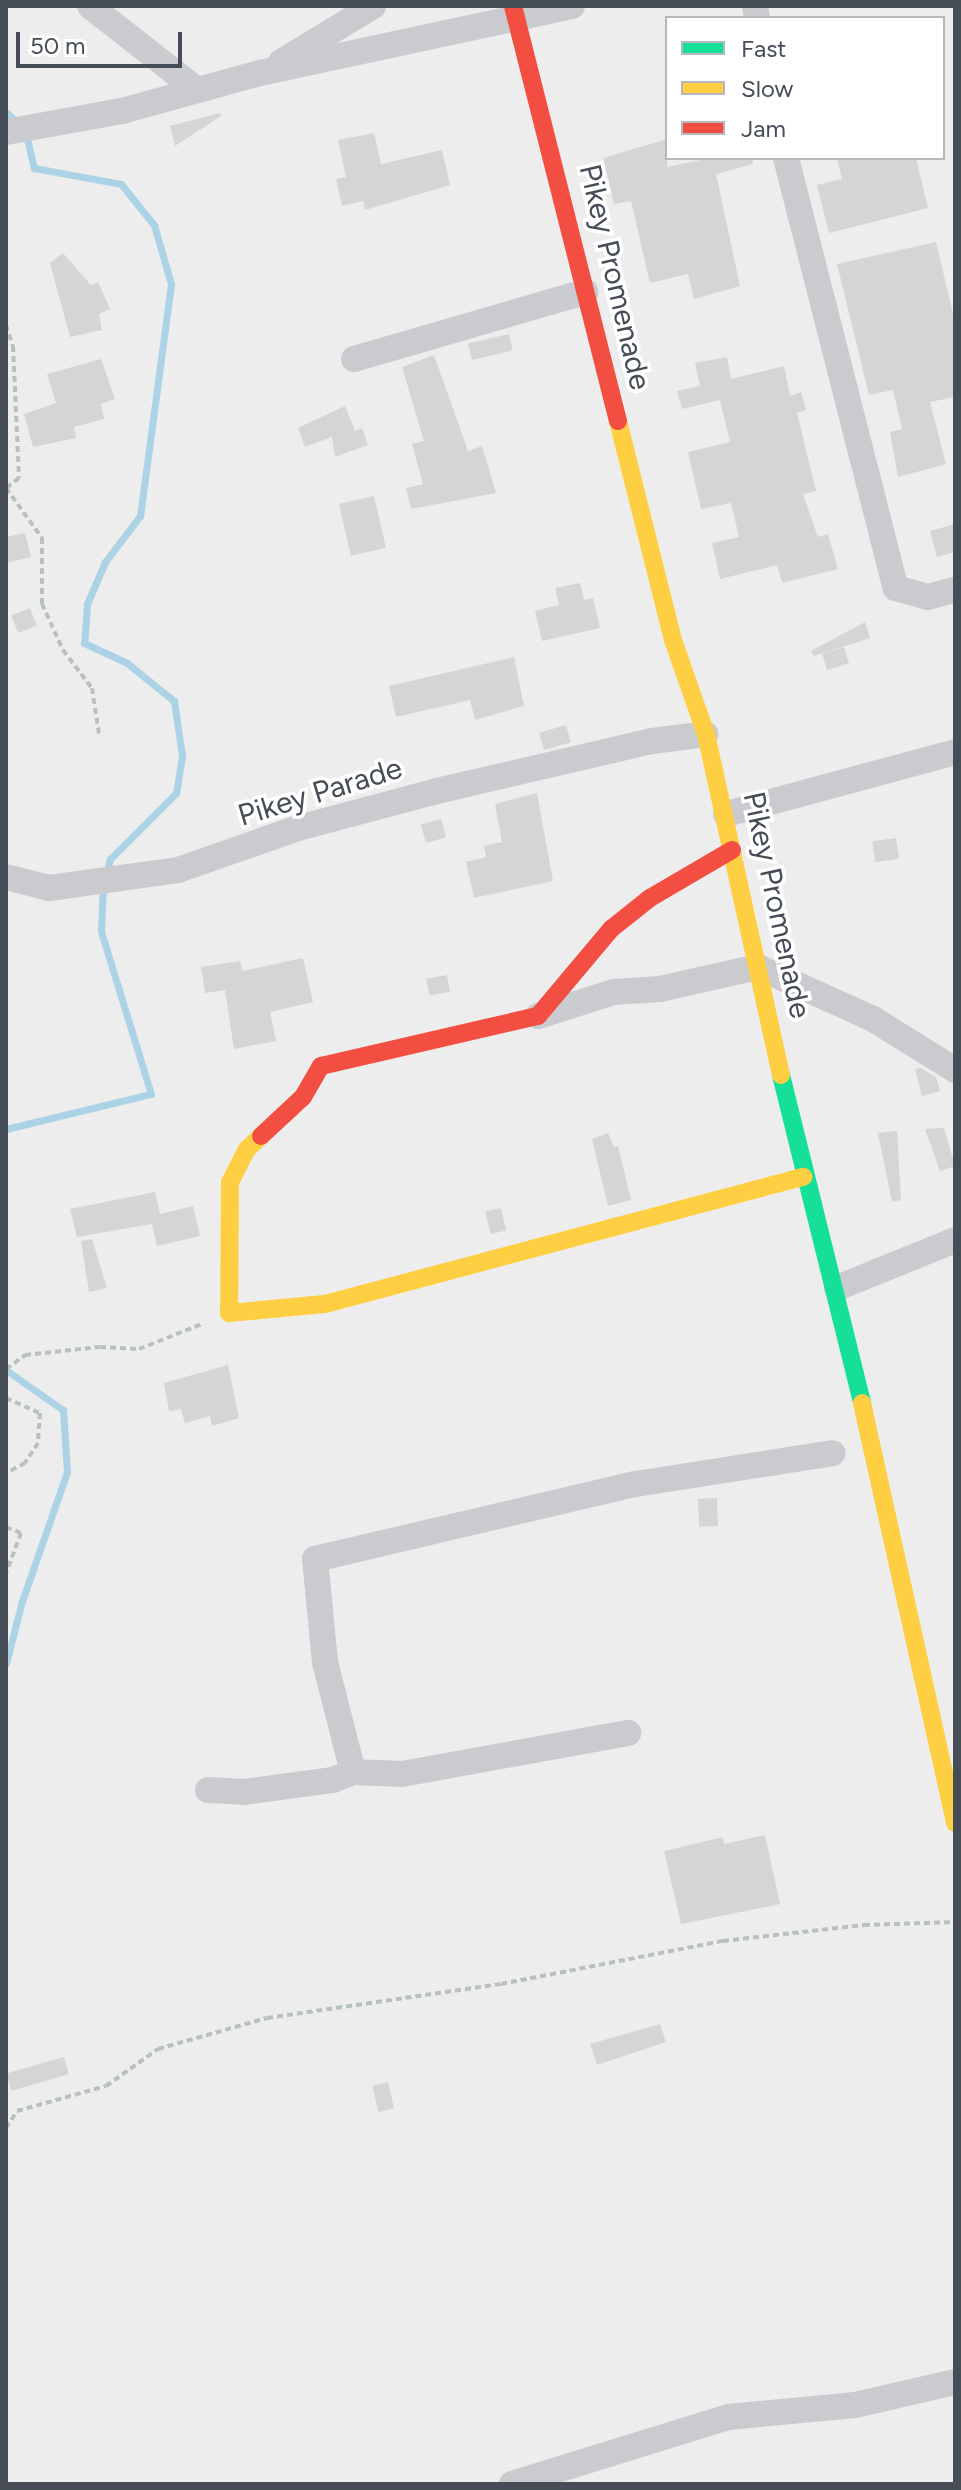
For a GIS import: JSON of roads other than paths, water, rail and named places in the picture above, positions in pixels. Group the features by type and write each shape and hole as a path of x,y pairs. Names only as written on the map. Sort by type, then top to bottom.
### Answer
{"street":[{"path":"90,6 197,90"},
{"path":"260,73 373,6"},
{"path":"6,132 122,111 260,73 515,14 572,6"},
{"name":"Pikey Promenade","path":"515,14 673,640 706,734 726,814 803,1177 837,1288 955,1823"},
{"path":"787,160 896,588 928,597 955,590"},
{"path":"354,359 585,292"},
{"name":"Pikey Parade","path":"6,877 49,888 178,870 298,828 652,741 706,734"},
{"path":"726,814 953,755"},
{"path":"538,1016 581,959 611,929 650,898 732,850"},
{"path":"803,1177 325,1304 229,1313 230,1182 247,1149 303,1097 321,1066 538,1016 614,992 660,989 758,967 873,1019 955,1070"},
{"path":"837,1288 955,1240"},
{"path":"353,1772 325,1662 315,1559 636,1484 833,1453"},
{"path":"208,1790 244,1792 333,1780 353,1772 402,1774 628,1733"},
{"path":"512,2484 728,2417 855,2405 955,2382"}],"waterway":[{"path":"6,112 19,124"},
{"path":"26,134 34,168 121,184 154,225 171,284 140,516 105,562 87,604 84,643 127,663 174,701 182,756 176,793 110,859 106,873"},
{"path":"6,1129 151,1094 101,931 103,885"},
{"path":"6,1370 63,1410 67,1472 22,1601 6,1664"}]}
